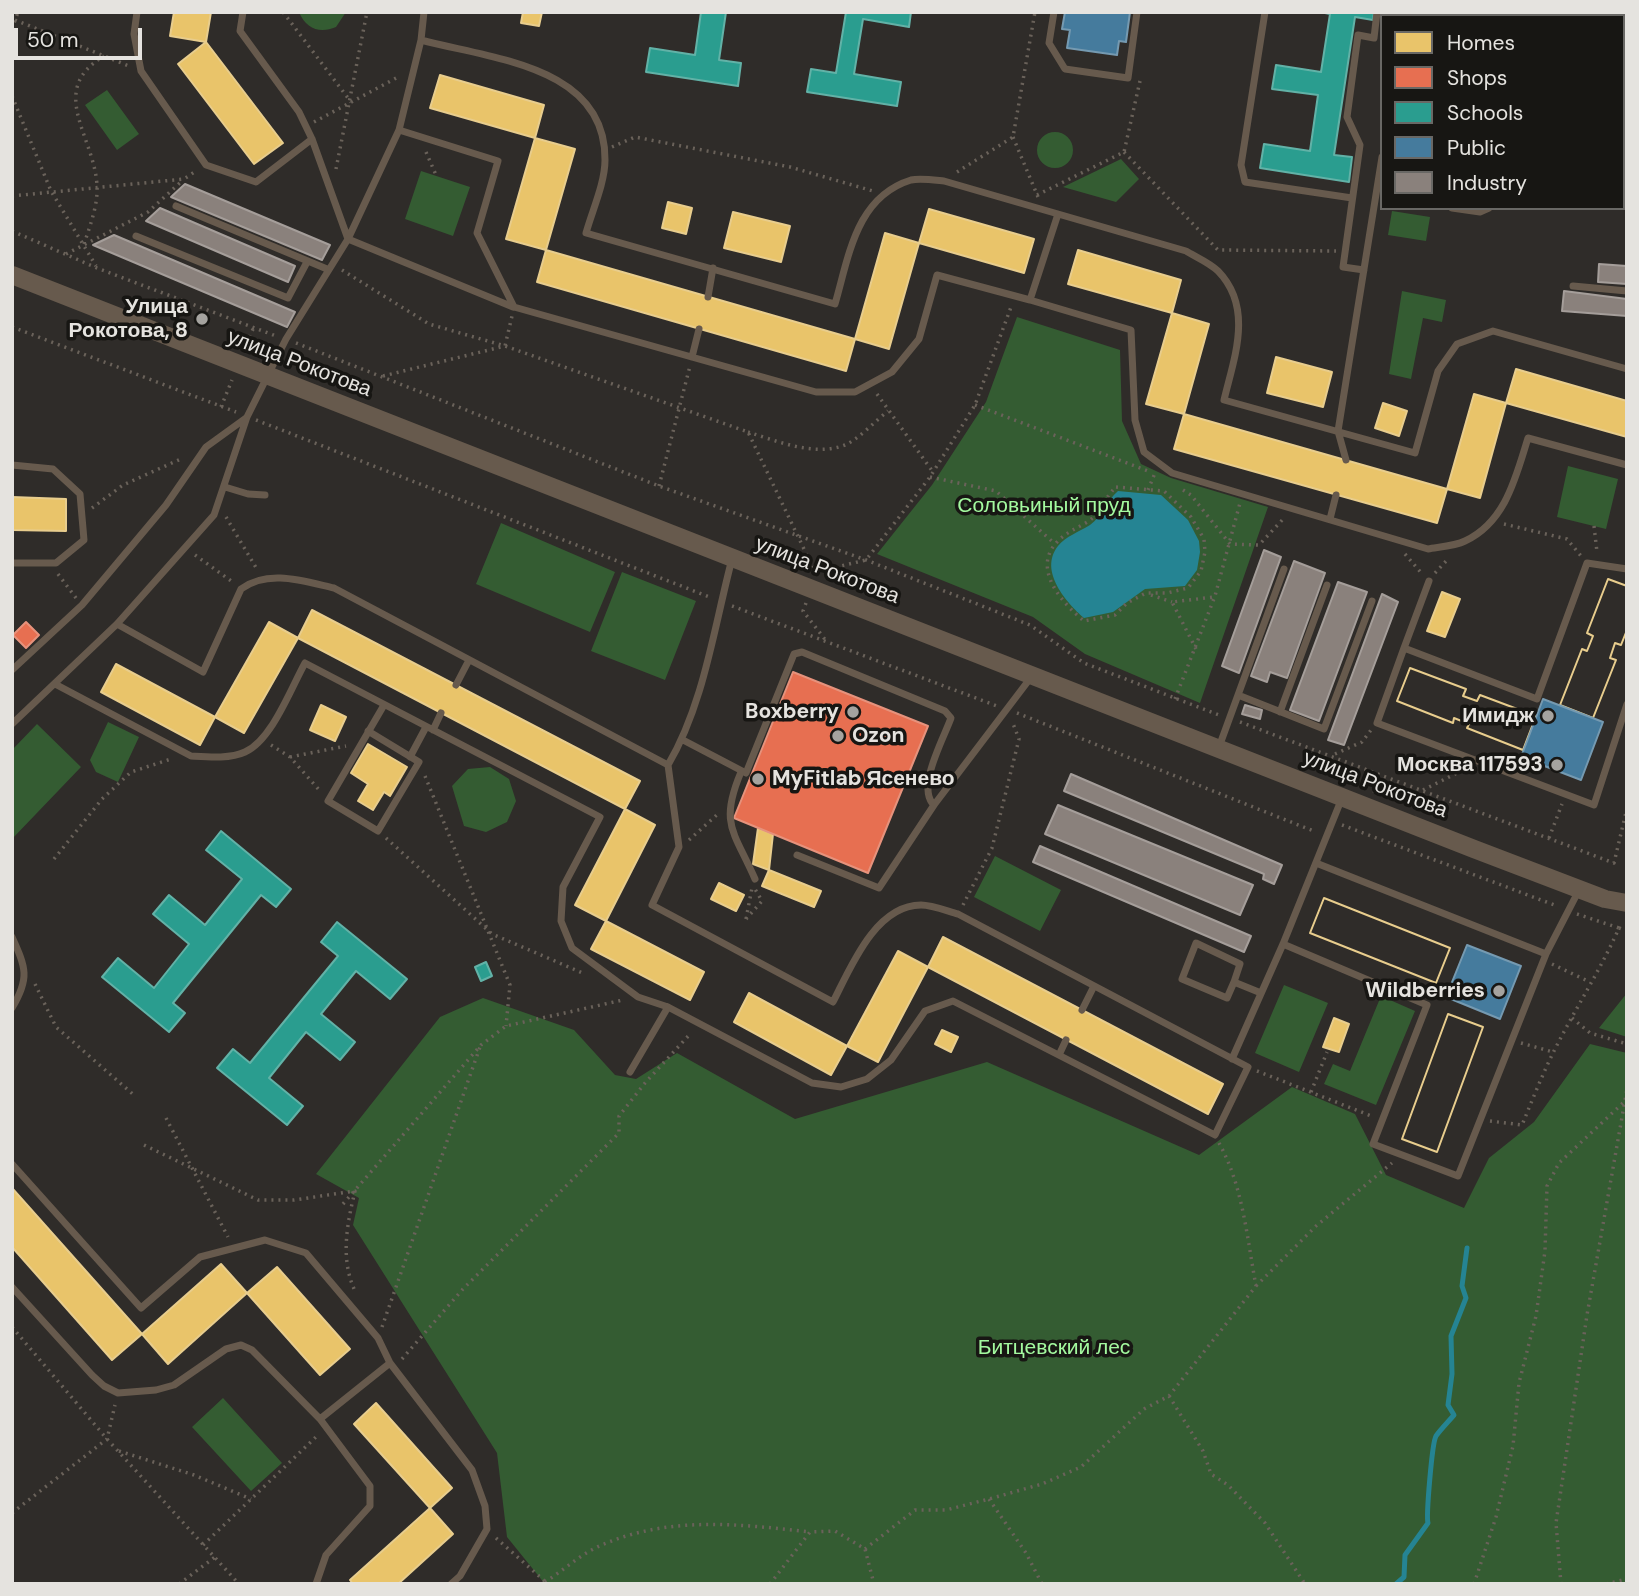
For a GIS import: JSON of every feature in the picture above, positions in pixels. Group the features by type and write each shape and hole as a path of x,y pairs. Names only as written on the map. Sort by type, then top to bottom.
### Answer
{"street":[{"name":"улица Рокотова","path":"12,275 1342,797 1579,889 1627,903"}],"lane":[{"path":"137,12 134,34 141,71 206,165 256,182 312,139"},
{"path":"243,12 240,31 306,126 348,239 513,307 816,392 855,392 892,372 919,339 937,275 1015,295 1131,330 1135,420 1144,452 1172,472 1428,549 1465,541 1492,521 1511,493 1528,438 1627,465"},
{"path":"12,724 117,624 214,515 247,417 286,339 348,239 399,130 421,40 424,12"},
{"path":"1054,12 1049,43 1065,69 1128,78 1137,12"},
{"path":"1265,12 1241,165 1242,178 1245,182 1352,198"},
{"path":"1364,270 1343,267 1360,145 1347,117 1358,35 1374,37 1377,12"},
{"path":"421,40 554,75 584,99 602,127 605,163 586,233 835,304 859,223 882,194 913,180 943,181 1186,251 1218,271 1237,300 1240,335 1224,400 1415,453 1438,371 1457,344 1493,331 1627,369"},
{"path":"399,130 498,161 477,233 513,307"},
{"path":"1346,460 1338,431 1364,270 1379,198"},
{"path":"176,206 307,262 329,266"},
{"path":"1466,210 1484,210"},
{"path":"1030,299 1058,214"},
{"path":"136,236 288,298 307,262"},
{"path":"708,297 713,268"},
{"path":"1573,286 1627,291"},
{"path":"692,357 699,329"},
{"path":"12,670 82,605 166,505 206,447 247,417"},
{"path":"12,465 53,469 80,495 84,540 56,563 12,563"},
{"path":"225,487 248,494 265,495"},
{"path":"1330,519 1336,495"},
{"path":"55,684 186,753 216,757 244,753 263,740 305,663 600,817 563,887 561,921 572,948 638,996 668,1007 812,1083 841,1087 867,1079 891,1060 925,1011 953,1001 1215,1135 1248,1067 958,914 920,905 893,914 866,937 833,1002 652,905 679,846 668,765 683,740 732,558"},
{"path":"1404,648 1537,699 1587,563 1627,569"},
{"path":"1219,748 1284,569"},
{"path":"117,624 203,672 241,589 262,578 296,580 334,588 668,765"},
{"path":"1429,581 1377,723 1594,805 1627,704"},
{"path":"1280,712 1327,585"},
{"path":"1238,695 1324,729 1372,601"},
{"path":"683,740 746,773 794,654 802,652 945,710 951,718 925,788 934,805"},
{"path":"456,685 468,660"},
{"path":"797,855 879,888 934,805 1032,676"},
{"path":"368,732 419,762 379,831 328,800 368,732 384,705"},
{"path":"410,757 441,713"},
{"path":"741,772 730,799 728,818 754,882"},
{"path":"1232,1059 1283,944 1342,797"},
{"path":"1316,863 1545,957"},
{"path":"1283,944 1427,1006 1373,1144 1458,1176 1545,957 1579,889"},
{"path":"12,937 23,960 25,986 12,1008"},
{"path":"1196,943 1240,964 1234,982 1227,998 1182,979 1196,943"},
{"path":"1234,982 1261,993"},
{"path":"1082,1010 1094,986"},
{"path":"630,1072 668,1007"},
{"path":"1059,1055 1066,1040"},
{"path":"14,1169 142,1308 200,1257 265,1240 306,1253 378,1338 390,1363 472,1469 485,1506 487,1529 460,1576 452,1584"},
{"path":"12,1287 92,1374 104,1386 118,1393 174,1385 226,1349 241,1345 252,1350 320,1419 370,1486 370,1506 326,1555 316,1584"},
{"path":"320,1419 390,1363"}],"path":[{"path":"12,29 18,12"},
{"path":"283,12 351,102"},
{"path":"331,192 367,12"},
{"path":"1035,12 1013,137 1041,209"},
{"path":"15,20 141,71"},
{"path":"85,244 97,187 88,144 76,115 78,79 88,65 104,55"},
{"path":"306,126 414,68"},
{"path":"1124,152 1140,78"},
{"path":"12,96 51,191 97,268"},
{"path":"420,137 436,176"},
{"path":"604,150 635,137 790,167 882,194"},
{"path":"943,181 1013,137"},
{"path":"1037,195 1124,152"},
{"path":"1124,152 1218,250 1346,251"},
{"path":"65,254 148,212 184,179 206,165"},
{"path":"12,195 184,179"},
{"path":"12,232 97,268 286,339 659,486 866,560 1030,625 1084,663 1175,699 1333,755 1614,863 1627,808"},
{"path":"329,266 429,324 505,346 791,445 822,450 846,445 888,411"},
{"path":"815,572 866,560 931,474 975,405 1015,295"},
{"path":"505,346 513,307"},
{"path":"12,327 829,645 1008,710 1316,832 1333,823 1568,911 1627,930"},
{"path":"381,377 505,346"},
{"path":"659,486 692,357"},
{"path":"870,384 931,474 996,491 1055,544"},
{"path":"975,405 1155,473 1164,479"},
{"path":"748,432 815,572 803,611 829,645"},
{"path":"82,516 123,485 206,447"},
{"path":"1148,490 1155,473"},
{"path":"1173,484 1191,495 1230,544 1259,545 1294,508"},
{"path":"1116,487 1164,491 1191,517 1204,539 1205,552 1201,571 1188,589 1146,593 1127,603 1115,615 1084,621 1063,604 1049,578 1050,553 1055,544 1089,520 1116,487"},
{"path":"1175,699 1215,596 1243,494"},
{"path":"218,504 262,578"},
{"path":"1492,521 1567,539 1587,563"},
{"path":"1594,526 1599,565"},
{"path":"185,547 241,589"},
{"path":"56,563 59,579 82,605"},
{"path":"1146,593 1172,602 1215,596"},
{"path":"1172,602 1196,649"},
{"path":"958,914 992,848 1019,739 1008,710"},
{"path":"1333,755 1362,742 1377,723"},
{"path":"263,740 289,757 328,800"},
{"path":"289,757 361,744"},
{"path":"54,859 102,799 131,772 186,753"},
{"path":"419,762 492,934 510,985 506,1026"},
{"path":"1423,790 1479,762"},
{"path":"1549,838 1565,795"},
{"path":"679,846 719,813 730,799"},
{"path":"379,831 492,934 594,978"},
{"path":"754,882 762,901 746,919 751,896 754,882"},
{"path":"1481,1119 1522,1125 1553,1052 1590,982 1601,967 1619,928"},
{"path":"1545,957 1590,982"},
{"path":"23,960 56,1027 135,1096"},
{"path":"344,1204 481,1045 506,1026 638,996"},
{"path":"1572,1018 1590,1032 1627,1044"},
{"path":"390,1363 401,1360 463,1289 619,1133 620,1116 628,1105 700,1024"},
{"path":"1512,1041 1553,1052"},
{"path":"374,1321 381,1330 481,1045"},
{"path":"1311,1092 1327,1052"},
{"path":"1248,1067 1382,1121"},
{"path":"1561,1584 1556,1523 1587,1315 1627,1089"},
{"path":"1474,1584 1496,1517 1513,1446 1519,1383 1540,1290 1545,1251 1547,1186 1559,1163 1624,1102"},
{"path":"166,1118 234,1248"},
{"path":"1215,1135 1228,1159 1240,1197 1256,1286"},
{"path":"144,1145 258,1200 294,1200 355,1191"},
{"path":"865,1549 915,1510 946,1510 989,1499 1042,1484 1082,1467 1144,1409 1169,1396 1256,1286 1316,1226 1401,1154"},
{"path":"355,1191 346,1252 348,1277 356,1294"},
{"path":"12,1327 107,1439 239,1584"},
{"path":"394,1350 401,1360"},
{"path":"12,1513 107,1439 118,1393"},
{"path":"1169,1396 1203,1451 1211,1474 1228,1485 1265,1523 1305,1584"},
{"path":"203,1545 309,1443"},
{"path":"117,1450 194,1475 251,1499"},
{"path":"989,1499 1026,1552 1042,1584"},
{"path":"487,1529 547,1583 602,1544 656,1528 731,1522 810,1532 835,1531 865,1549 874,1584"},
{"path":"770,1584 810,1532"},
{"path":"179,1584 215,1557"},
{"path":"1606,1584 1627,1579"}],"green space":[{"path":"299,12 346,12 336,27 319,30 305,22"},
{"path":"107,90 139,134 117,150 85,105"},
{"path":"1055,132 1068,137 1073,150 1068,163 1055,168 1042,163 1037,150 1042,137"},
{"path":"1121,159 1139,179 1116,202 1063,187"},
{"path":"421,171 470,187 453,236 405,219"},
{"path":"1392,211 1430,217 1426,241 1388,235"},
{"path":"1402,291 1446,300 1442,322 1423,318 1411,379 1389,374"},
{"name":"Соловьиный пруд","path":"1017,317 1120,350 1122,421 1141,464 1171,478 1268,507 1200,703 1085,654 1033,617 877,554 932,485 986,402"},
{"path":"1568,466 1618,479 1606,529 1557,517"},
{"path":"501,523 615,572 590,632 476,584"},
{"path":"622,572 696,601 665,680 591,651"},
{"path":"108,722 139,737 118,782 96,772 90,760"},
{"path":"37,724 81,767 12,839 12,750"},
{"path":"490,767 509,779 516,801 507,822 486,832 464,826 452,786 468,769"},
{"path":"995,856 1061,890 1040,931 974,897"},
{"path":"1284,985 1328,1003 1299,1072 1255,1053"},
{"path":"1627,993 1627,1037 1599,1028"},
{"path":"1381,996 1415,1011 1376,1105 1324,1084 1333,1064 1350,1071"},
{"name":"Битцевский лес","path":"483,998 574,1030 615,1075 636,1079 677,1053 795,1119 987,1062 1199,1155 1292,1087 1355,1114 1386,1175 1464,1208 1489,1158 1534,1122 1590,1044 1627,1053 1627,1584 545,1584 507,1537 497,1453 353,1225 359,1198 316,1174 440,1017"},
{"path":"223,1398 282,1463 251,1491 192,1427"}],"water":[{"path":"1118,491 1161,495 1188,520 1199,541 1197,570 1185,586 1145,589 1113,612 1084,618 1057,586 1051,566 1053,556 1065,539 1094,521"}],"building: Homes":[{"path":"174,12 211,12 206,42 170,36"},
{"path":"523,12 542,12 539,26 521,23"},
{"path":"206,42 283,143 254,164 178,64"},
{"path":"440,75 544,105 535,138 430,108"},
{"path":"535,138 575,149 546,250 506,239"},
{"path":"668,202 692,208 686,234 662,228"},
{"path":"929,209 1034,239 1024,273 919,243"},
{"path":"733,212 790,226 781,262 724,248"},
{"path":"885,233 919,243 889,349 855,339"},
{"path":"546,250 855,339 846,371 537,282"},
{"path":"1078,250 1181,280 1172,313 1068,284"},
{"path":"1172,313 1209,324 1184,414 1146,404"},
{"path":"1276,357 1332,372 1323,407 1267,393"},
{"path":"1516,369 1627,401 1627,437 1506,403"},
{"path":"1474,394 1506,403 1480,498 1447,489"},
{"path":"1383,403 1407,411 1399,436 1375,428"},
{"path":"1184,414 1447,489 1437,523 1174,449"},
{"path":"12,497 66,499 66,531 12,530"},
{"path":"1608,579 1627,586 1627,630 1621,645 1615,643 1610,658 1616,660 1593,718 1560,705 1582,649 1587,651 1593,636 1587,633"},
{"path":"1608,579 1627,586 1627,630 1621,645 1615,643 1610,658 1616,660 1593,718 1560,705 1582,649 1587,651 1593,636 1587,633"},
{"path":"1442,592 1460,599 1445,637 1427,631"},
{"path":"312,610 640,781 625,809 298,638"},
{"path":"269,622 298,638 244,733 215,717"},
{"path":"116,664 215,717 200,745 101,692"},
{"path":"1410,668 1466,689 1463,696 1477,701 1480,695 1536,716 1523,750 1467,728 1469,724 1454,718 1453,723 1397,701"},
{"path":"1410,668 1466,689 1463,696 1477,701 1480,695 1536,716 1523,750 1467,728 1469,724 1454,718 1453,723 1397,701"},
{"path":"321,705 346,717 335,741 310,730"},
{"path":"368,744 407,767 390,796 384,792 373,810 358,801 368,784 351,773"},
{"path":"625,809 655,825 606,921 575,905"},
{"path":"758,828 773,834 769,870 753,864"},
{"path":"769,870 821,891 814,907 762,886"},
{"path":"719,883 744,895 736,911 711,899"},
{"path":"1324,898 1450,948 1436,983 1310,933"},
{"path":"1324,898 1450,948 1436,983 1310,933"},
{"path":"606,921 704,972 690,1000 591,949"},
{"path":"943,937 1223,1084 1208,1114 928,967"},
{"path":"898,951 928,967 878,1062 847,1046"},
{"path":"749,993 847,1046 831,1075 734,1022"},
{"path":"1448,1014 1483,1027 1437,1152 1402,1139"},
{"path":"1448,1014 1483,1027 1437,1152 1402,1139"},
{"path":"1334,1018 1349,1024 1339,1052 1323,1047"},
{"path":"942,1030 958,1037 951,1052 935,1044"},
{"path":"12,1188 142,1334 112,1360 12,1247"},
{"path":"221,1264 247,1293 168,1364 142,1334"},
{"path":"277,1267 350,1349 320,1375 247,1293"},
{"path":"376,1403 452,1488 430,1508 354,1424"},
{"path":"430,1508 453,1534 398,1584 353,1584 350,1580"}],"building: Shops":[{"path":"26,622 39,635 26,648 13,635"},
{"path":"793,672 928,726 868,873 734,818"}],"building: Schools":[{"path":"701,12 726,12 719,60 741,63 738,86 646,72 650,48 695,55"},
{"path":"846,12 911,12 909,27 863,19 854,74 901,82 897,106 807,92 811,69 836,73"},
{"path":"1320,12 1374,12 1373,20 1355,17 1334,155 1352,157 1349,182 1260,168 1264,144 1310,151 1318,95 1272,89 1276,65 1321,72 1330,14"},
{"path":"1419,12 1514,13 1514,14"},
{"path":"221,831 291,889 276,907 261,895 173,1003 185,1013 169,1032 102,977 118,958 154,988 189,944 153,914 169,895 205,925 242,879 206,850"},
{"path":"337,922 407,979 390,999 356,971 321,1014 355,1042 340,1060 306,1032 269,1078 303,1106 287,1125 217,1068 233,1049 250,1063 338,956 321,942"},
{"path":"486,962 492,976 481,981 475,967"}],"building: Public":[{"path":"1065,12 1130,12 1126,42 1119,41 1117,55 1067,48 1070,30 1062,29"},
{"path":"1543,699 1603,722 1581,780 1521,757"},
{"path":"1467,945 1521,966 1500,1019 1446,997"}],"building: Industry":[{"path":"185,184 330,245 322,260 171,197"},
{"path":"160,208 295,266 288,282 146,221"},
{"path":"114,235 295,312 287,327 93,245"},
{"path":"1599,264 1627,266 1627,284 1598,282"},
{"path":"1564,291 1627,299 1627,316 1562,311"},
{"path":"1264,550 1281,557 1239,673 1222,666"},
{"path":"1294,561 1325,573 1287,678 1270,672 1267,682 1251,676"},
{"path":"1338,582 1367,592 1319,721 1290,710"},
{"path":"1382,594 1398,602 1344,745 1328,740"},
{"path":"1245,705 1262,710 1260,719 1242,714"},
{"path":"1071,774 1282,865 1274,884 1263,879 1264,874 1064,791"},
{"path":"1058,805 1253,885 1240,915 1045,834"},
{"path":"1040,846 1251,936 1244,952 1033,862"}],"waterway":[{"path":"1396,1584 1404,1577 1405,1555 1428,1523 1434,1441 1454,1415 1448,1405 1452,1374 1451,1336 1466,1298 1462,1286 1467,1248"}],"place":[{"name":"Улица Рокотова, 8","path":"202,319"},
{"name":"Boxberry","path":"853,712"},
{"name":"Имидж","path":"1548,716"},
{"name":"Ozon","path":"838,736"},
{"name":"Москва 117593","path":"1557,765"},
{"name":"MyFitlab Ясенево","path":"758,779"},
{"name":"Wildberries","path":"1499,991"}]}
